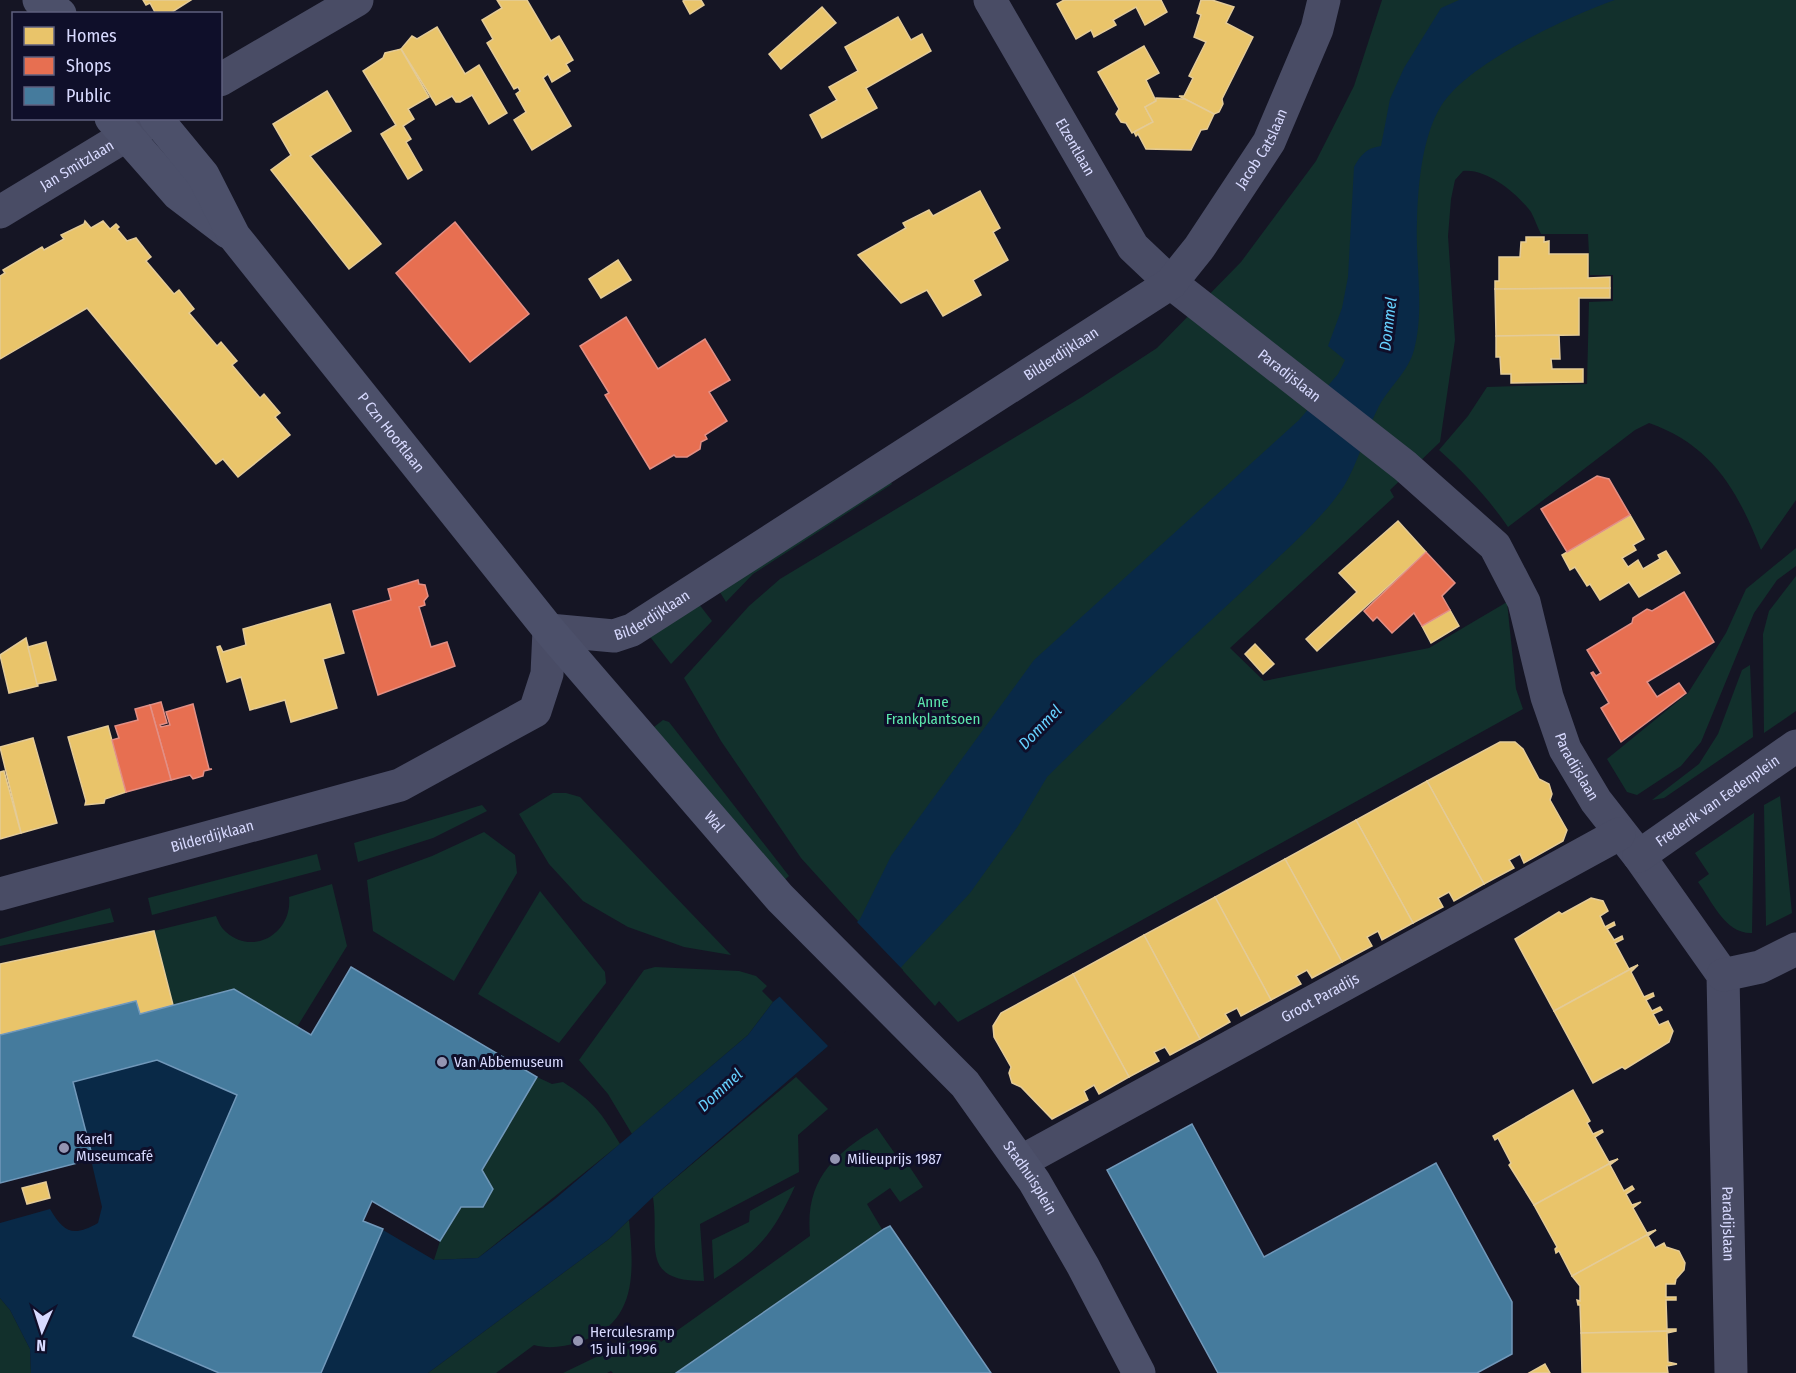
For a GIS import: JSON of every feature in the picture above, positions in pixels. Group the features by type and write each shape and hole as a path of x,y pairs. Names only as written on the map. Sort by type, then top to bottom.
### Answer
{"street":[{"path":"37,0 57,12"},
{"path":"222,79 357,0"},
{"name":"Elzentlaan","path":"990,0 1133,247 1172,283"},
{"name":"Jacob Catslaan","path":"1172,283 1199,248 1269,142 1317,28 1324,0"},
{"name":"Jan Smitzlaan","path":"0,212 118,128 148,120"},
{"name":"P Czn Hooftlaan","path":"157,120 203,175 234,237 549,630"},
{"name":"P Czn Hooftlaan","path":"118,128 178,194 234,237"},
{"name":"Paradijslaan","path":"1172,283 1392,455 1495,546 1524,602 1547,697 1565,749 1629,845 1723,975 1731,1373"},
{"name":"Bilderdijklaan","path":"0,894 400,785 535,711 548,674 549,630 614,636 632,630 1172,283"},
{"name":"Wal","path":"549,630 780,898 888,1005"},
{"name":"Frederik van Eedenplein","path":"1629,845 1796,746"},
{"name":"Groot Paradijs","path":"1022,1161 1629,845"},
{"path":"1723,975 1760,967 1796,949"},
{"name":"Stadhuisplein","path":"888,1005 965,1084 1022,1161 1083,1266 1139,1373"}],"green space":[{"name":"Anne Frankplantsoen","path":"1382,0 1796,0 1796,500 1761,550 1743,508 1720,473 1706,457 1671,432 1649,423 1635,430 1508,527 1476,486 1439,450 1468,416 1487,387 1587,384 1589,302 1613,301 1613,275 1590,275 1588,234 1541,234 1531,212 1518,197 1500,183 1481,173 1463,171 1455,180 1451,199 1448,236 1455,340 1440,442 1390,490 1394,497 1230,648 1264,681 1429,648 1507,602 1516,689 1523,709 958,1022 939,1001 935,1006 801,858 721,741 684,678 749,606 780,579 1082,397 1157,348 1241,262 1316,161 1354,86"},
{"path":"889,479 892,484 753,574 726,602 718,589"},
{"path":"1796,548 1796,566 1777,580 1754,613 1701,742 1681,766 1637,795 1627,792 1607,759 1688,693 1726,633 1746,589"},
{"path":"1796,576 1796,711 1764,733 1763,634 1769,611"},
{"path":"698,603 712,621 671,664 648,634"},
{"path":"1750,665 1753,737 1664,798 1652,800 1699,764 1718,734 1742,670"},
{"path":"663,720 669,722 789,876 779,885 654,727"},
{"path":"553,793 566,793 580,797 731,955 684,947 628,927 583,901 549,864 519,814"},
{"path":"1780,796 1792,913 1766,926 1764,805"},
{"path":"482,805 487,811 433,838 358,862 354,843"},
{"path":"1754,813 1752,933 1734,928 1714,907 1698,882 1709,874 1695,853"},
{"path":"484,832 515,855 517,873 454,981 373,931 367,880 432,856"},
{"path":"317,854 321,870 152,915 148,898"},
{"path":"332,884 347,946 297,1027 234,989 173,1005 154,931 216,916 224,930 237,939 248,942 259,941 270,937 285,921 289,910 289,897"},
{"path":"540,891 605,972 606,983 559,1043 478,994"},
{"path":"110,908 114,922 0,946 0,939"},
{"path":"655,967 739,971 756,976 767,986 762,991 773,1002 748,1035 632,1134 608,1094 579,1060 644,970"},
{"path":"537,1077 552,1084 563,1082 590,1102 620,1144 478,1258 434,1260 440,1241 461,1207 483,1207 493,1189 482,1170"},
{"path":"796,1077 828,1109 798,1135 799,1172 700,1224 704,1281 669,1275 661,1267 656,1257 653,1197"},
{"path":"877,1128 905,1168 909,1166 923,1187 900,1202 890,1188 867,1204 883,1231 676,1373 613,1373 611,1371 607,1373 563,1373 646,1333 655,1333 661,1342 810,1236 812,1199 825,1171 847,1148"},
{"path":"795,1186 772,1229 763,1240 743,1259 714,1279 712,1240 749,1222 750,1211"},
{"path":"629,1220 632,1258 628,1294 622,1309 612,1323 598,1334 562,1346 534,1345 496,1373 428,1373 609,1239"},
{"path":"0,1298 10,1310 30,1349 31,1373 0,1373"}],"water":[{"name":"Dommel","path":"1459,0 1615,0 1546,30 1495,58 1454,90 1441,106 1429,132 1420,177 1417,237 1419,318 1414,350 1408,365 1379,406 1349,476 1335,499 1299,538 1047,777 1018,826 970,893 827,1047 653,1197 609,1239 428,1373 321,1373 383,1230 434,1260 478,1258 555,1199 748,1035 773,1002 802,978 860,919 891,856 1034,660 1299,420 1338,374 1345,360 1328,346 1342,308 1348,277 1354,167 1365,152 1381,146 1390,99 1404,68 1441,8"},
{"path":"157,1060 237,1095 134,1336 219,1373 31,1373 30,1349 10,1310 0,1298 0,1223 50,1209 60,1223 70,1230 82,1230 98,1223 102,1207 73,1082"}],"pier":[{"path":"856,921 903,970 830,1048 779,996"}],"building: Homes":[{"path":"143,0 191,0 172,12 155,12 150,3 146,5"},
{"path":"497,0 527,0 551,41 559,36 573,60 566,64 570,71 552,82 548,74 543,78 571,126 532,150 514,120 526,112 516,94 520,91 518,87 514,89 487,43 493,39 482,20 502,8"},
{"path":"701,0 704,5 690,14 683,1"},
{"path":"1064,0 1161,0 1167,12 1145,25 1136,7 1113,20 1116,25 1094,37 1091,30 1076,39 1057,4"},
{"path":"1201,0 1212,0 1234,7 1226,23 1253,37 1222,99 1223,104 1219,112 1214,114 1179,96 1184,96 1193,78 1189,76 1206,42 1194,37 1201,15 1197,13"},
{"path":"822,7 836,23 781,69 769,54"},
{"path":"898,17 911,40 922,34 931,51 866,88 877,108 822,138 810,115 837,100 829,87 858,71 845,47"},
{"path":"437,27 465,74 479,65 507,113 489,124 472,95 460,102 456,102 452,96 436,105 401,49 412,36 417,39"},
{"path":"1144,46 1159,73 1146,80 1156,101 1145,107 1153,122 1132,133 1126,123 1121,122 1116,114 1119,109 1098,72"},
{"path":"401,49 429,97 408,109 414,119 403,126 411,139 406,142 422,170 408,179 381,134 396,125 363,71 383,58 385,53"},
{"path":"327,91 351,131 310,156 381,244 349,269 271,170 291,155 273,124"},
{"path":"1156,98 1185,99 1214,114 1207,129 1201,130 1191,150 1146,149 1138,134 1136,136 1134,132 1153,122 1145,107 1156,101"},
{"path":"980,191 1000,228 993,232 1008,260 973,280 981,295 943,316 927,290 901,303 858,255 906,228 903,223 929,210 933,216"},
{"path":"85,221 91,228 103,221 110,229 116,224 119,227 117,229 127,241 136,238 151,257 146,261 174,294 179,290 194,309 189,313 217,346 221,342 237,361 232,365 260,398 264,394 280,413 275,417 290,435 238,477 223,459 216,464 87,308 0,359 0,276 5,273 3,270 42,247 44,250 64,239 61,235 84,224"},
{"path":"1526,237 1544,237 1544,242 1549,241 1549,254 1588,254 1588,278 1610,277 1610,288 1495,289 1495,281 1499,281 1499,257 1520,257 1521,242 1526,242"},
{"path":"618,260 631,280 601,298 589,279"},
{"path":"1610,288 1610,298 1579,298 1579,335 1496,336 1495,289"},
{"path":"1559,335 1560,359 1551,359 1552,369 1583,369 1583,382 1511,383 1511,374 1501,374 1500,357 1496,357 1496,336"},
{"path":"1630,515 1644,539 1633,545 1636,550 1622,558 1628,567 1638,560 1643,569 1660,559 1658,555 1666,551 1680,573 1639,597 1629,582 1600,600 1590,584 1587,586 1575,567 1570,570 1562,555"},
{"path":"1398,521 1426,552 1317,651 1306,639 1357,592 1339,573"},
{"path":"330,604 344,653 323,659 337,708 291,722 285,700 250,710 241,677 227,682 217,647 220,646 223,652 246,645 243,629"},
{"path":"1450,610 1459,626 1431,643 1422,626"},
{"path":"26,638 38,686 9,693 0,655"},
{"path":"46,642 56,680 37,684 28,647"},
{"path":"1255,644 1274,664 1263,674 1245,654"},
{"path":"108,726 126,792 105,799 104,803 85,805 86,801 68,737"},
{"path":"33,738 57,823 21,833 0,747"},
{"path":"1500,742 1515,742 1523,749 1539,779 1549,784 1552,794 1550,800 1567,830 1563,841 1524,863 1520,854 1509,860 1514,868 1484,884 1427,781"},
{"path":"4,771 21,833 0,839 0,772"},
{"path":"1427,781 1484,884 1454,901 1449,892 1438,898 1443,907 1413,923 1356,820"},
{"path":"1356,820 1413,923 1382,940 1378,931 1367,937 1372,946 1342,962 1285,859"},
{"path":"1285,859 1342,962 1312,978 1307,970 1296,976 1301,984 1271,1000 1215,897"},
{"path":"1215,897 1271,1000 1241,1016 1237,1008 1225,1014 1230,1022 1200,1039 1144,935"},
{"path":"1591,898 1603,901 1608,911 1600,916 1605,927 1614,922 1615,925 1607,929 1614,940 1622,936 1623,939 1615,943 1629,969 1638,965 1554,1011 1515,939 1559,912 1562,914"},
{"path":"154,931 173,1005 140,1014 136,1001 0,1035 0,964"},
{"path":"1144,935 1200,1039 1170,1055 1165,1047 1154,1052 1159,1061 1129,1077 1073,974"},
{"path":"1638,965 1631,972 1644,997 1653,993 1654,996 1646,1000 1652,1011 1660,1007 1662,1010 1653,1014 1659,1025 1668,1021 1673,1031 1669,1042 1625,1069 1622,1067 1593,1083 1554,1011"},
{"path":"1073,974 1129,1077 1099,1094 1094,1085 1084,1091 1088,1100 1052,1119 1021,1087 1012,1083 1009,1073 1011,1067 994,1037 993,1026 1001,1013"},
{"path":"1573,1090 1590,1121 1587,1123 1593,1134 1602,1130 1603,1132 1595,1137 1609,1162 1618,1159 1534,1205 1509,1165 1511,1163 1498,1138 1495,1140 1493,1136"},
{"path":"1618,1159 1610,1165 1624,1191 1632,1186 1634,1189 1626,1194 1632,1205 1641,1202 1633,1208 1647,1233 1656,1230 1572,1276 1559,1251 1556,1253 1557,1247 1534,1205"},
{"path":"46,1182 50,1198 27,1204 22,1188"},
{"path":"1656,1230 1648,1236 1655,1248 1664,1243 1666,1247 1679,1251 1685,1263 1684,1270 1676,1279 1675,1284 1666,1284 1666,1297 1676,1297 1676,1300 1666,1300 1667,1329 1676,1329 1676,1331 1581,1333 1580,1305 1577,1300 1580,1301 1580,1286 1572,1276"},
{"path":"1676,1331 1667,1333 1668,1362 1677,1364 1667,1366 1668,1373 1582,1373 1581,1333"},
{"path":"1545,1364 1550,1373 1529,1373"}],"building: Shops":[{"path":"455,222 529,314 470,362 396,273"},
{"path":"626,317 658,369 705,339 730,380 709,392 727,421 705,435 707,439 701,442 700,449 687,457 674,455 650,469 605,395 609,393 580,346"},
{"path":"1597,476 1609,479 1630,515 1567,552 1541,509"},
{"path":"1426,552 1455,583 1442,596 1450,610 1422,626 1414,613 1392,633 1377,617 1373,621 1364,611"},
{"path":"418,580 419,584 425,585 428,596 424,601 425,605 419,607 431,647 447,642 455,666 378,695 353,611 391,600 388,589"},
{"path":"1684,592 1714,642 1647,682 1657,697 1679,683 1686,693 1621,742 1601,708 1609,703 1591,673 1593,672 1596,676 1601,673 1587,650 1632,623 1633,618 1647,609 1652,611"},
{"path":"161,702 167,723 160,725 161,727 170,725 166,712 193,704 209,769 212,769 204,771 203,776 193,779 190,775 171,780 150,705"},
{"path":"150,705 171,780 126,792 112,740 119,738 115,726 138,720 135,709"}],"building: Public":[{"path":"351,967 537,1077 482,1170 493,1189 483,1207 461,1207 440,1241 372,1201 363,1221 383,1229 321,1373 219,1373 133,1336 237,1095 157,1060 73,1082 93,1159 0,1183 0,1035 136,1001 140,1014 234,989 311,1035"},
{"path":"1192,1124 1264,1257 1436,1163 1512,1302 1512,1354 1477,1373 1218,1373 1107,1170"},
{"path":"890,1226 991,1373 676,1373 884,1229"}],"place":[{"name":"Van Abbemuseum","path":"442,1062"},
{"name":"Karel1 Museumcafé","path":"64,1148"},
{"name":"Milieuprijs 1987","path":"835,1159"},
{"name":"Herculesramp 15 juli 1996","path":"578,1341"}]}
